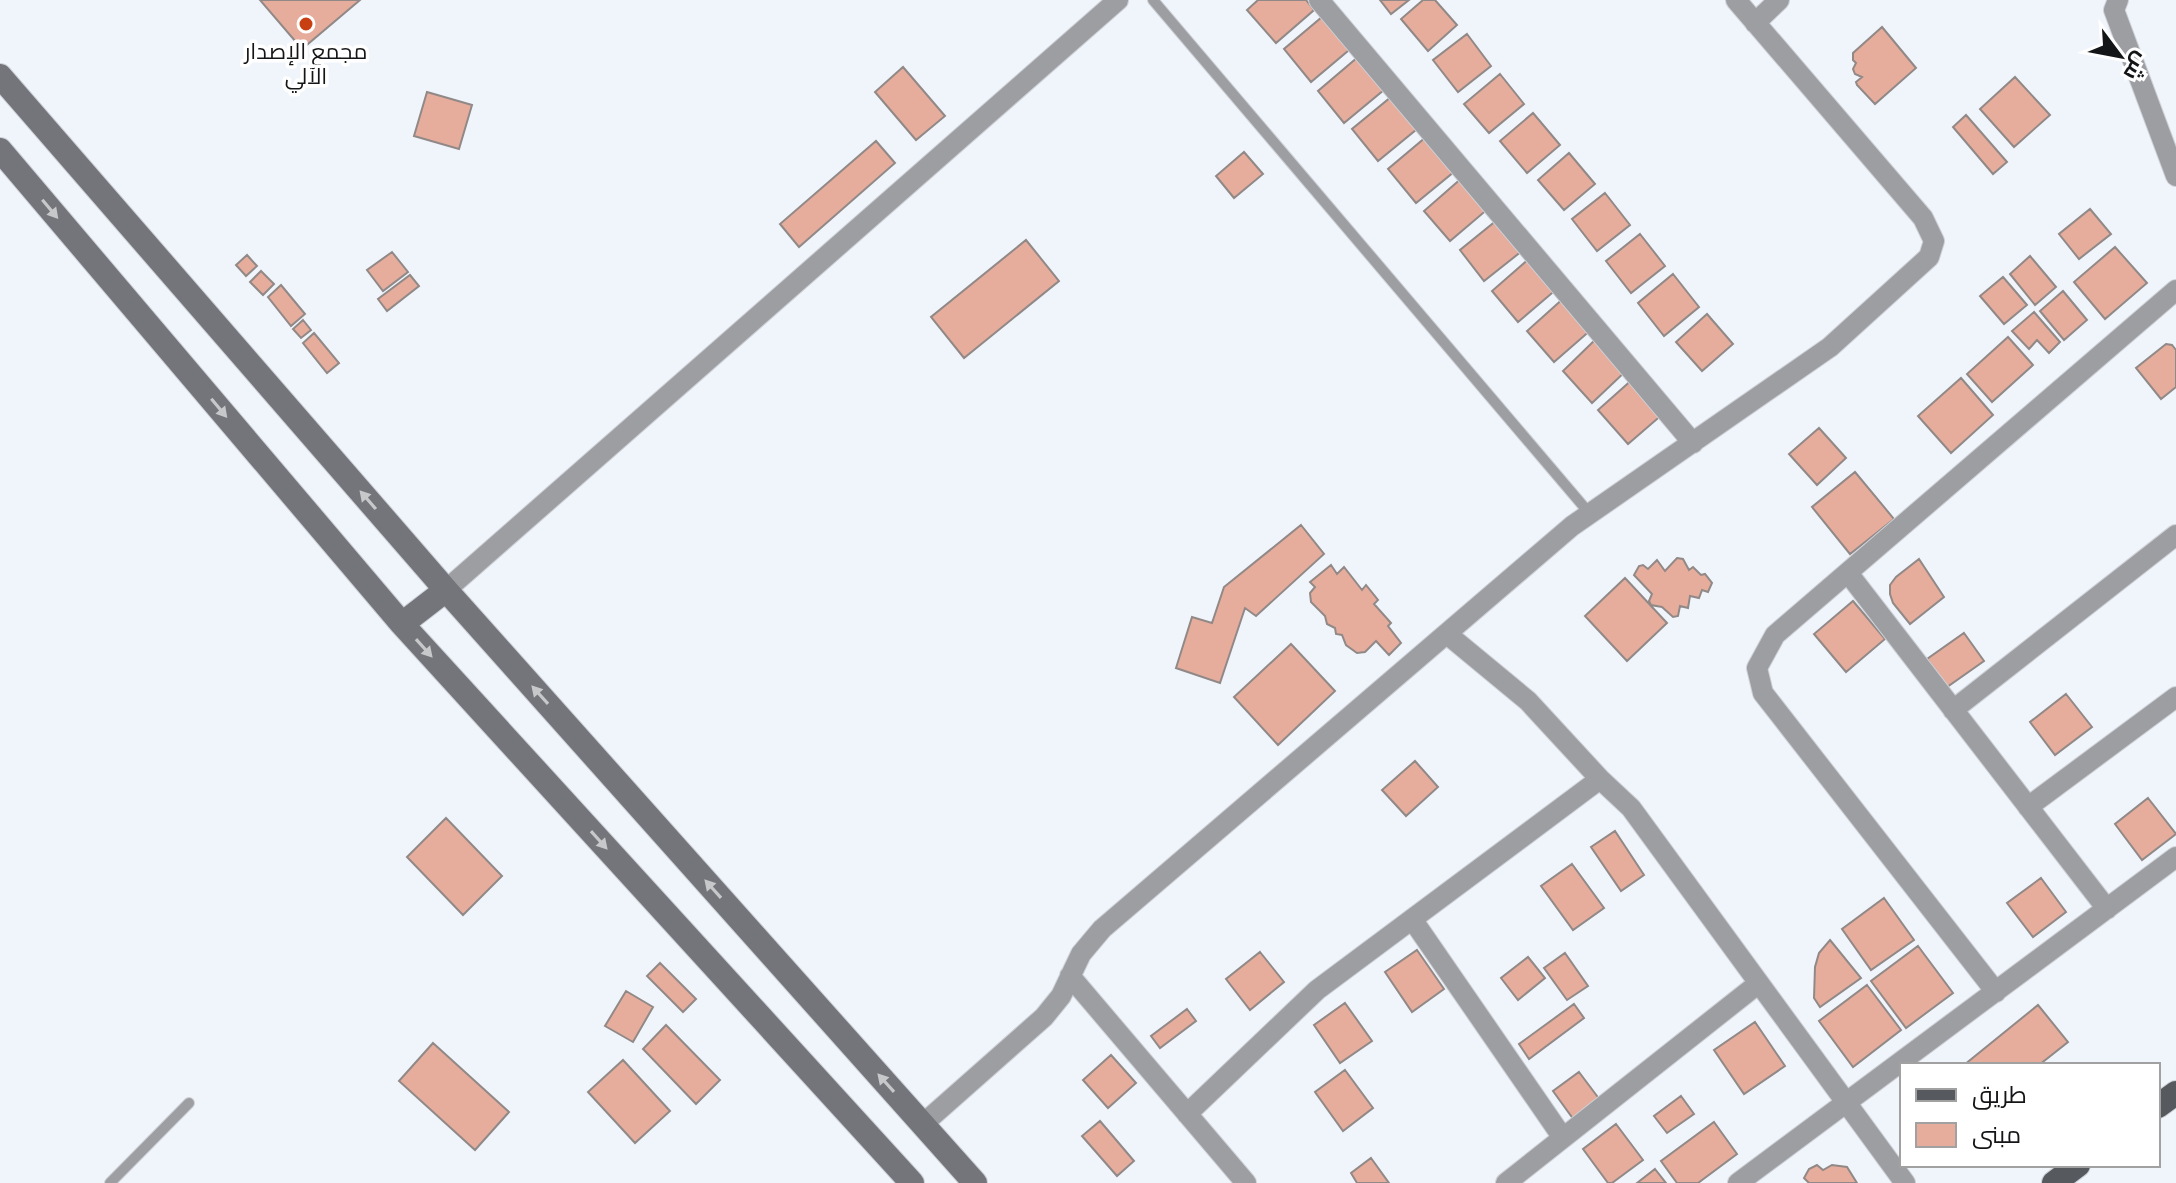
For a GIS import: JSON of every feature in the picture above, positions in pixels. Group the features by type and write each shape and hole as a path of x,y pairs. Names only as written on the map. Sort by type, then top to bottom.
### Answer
{"main road":[{"path":"0,76 446,590 975,1183"},
{"path":"1,153 402,624 912,1183"},
{"path":"402,624 446,590"},
{"path":"2054,1183 2075,1167"}],"street":[{"path":"446,590 1118,0"},
{"path":"1319,0 1693,443"},
{"path":"923,1124 1044,1017 1061,996 1081,954 1102,929 1572,526 1830,347 1929,257 1934,241 1923,218 1736,0"},
{"path":"1755,23 1779,0"},
{"path":"2118,0 2114,10 2176,176"},
{"path":"1996,992 1763,693 1757,668 1775,635 2176,290"},
{"path":"1953,710 2176,535"},
{"path":"1848,573 2107,909"},
{"path":"1447,634 1528,701 1631,808 1905,1183"},
{"path":"2028,807 2176,697"},
{"path":"1187,1114 1317,990 1600,779"},
{"path":"1738,1183 2176,857"},
{"path":"1412,919 1563,1138"},
{"path":"1070,976 1246,1183"},
{"path":"1506,1183 1759,983"}],"lane":[{"path":"1153,0 1590,514"},
{"path":"110,1183 189,1103"}],"building":[{"name":"مجمع الإصدار الآلي","path":"260,0 360,0 302,49"},
{"path":"1258,0 1306,0 1314,10 1276,43 1247,10"},
{"path":"1380,0 1409,0 1391,14"},
{"path":"1423,0 1435,0 1457,25 1428,51 1401,19"},
{"path":"1322,17 1349,50 1311,82 1284,49"},
{"path":"1882,27 1916,68 1875,104 1857,85 1856,82 1862,77 1855,74 1853,69 1856,63 1853,53"},
{"path":"1467,34 1491,66 1458,92 1433,60"},
{"path":"1358,57 1385,89 1344,123 1318,91"},
{"path":"903,67 945,116 916,140 875,92"},
{"path":"1500,74 1524,104 1489,133 1464,104"},
{"path":"2015,77 2050,115 2014,147 1980,109"},
{"path":"427,92 472,105 459,149 414,136"},
{"path":"1391,97 1417,129 1378,161 1352,129"},
{"path":"1533,113 1560,145 1527,173 1500,141"},
{"path":"1966,115 2007,162 1993,174 1953,127"},
{"path":"1426,137 1455,171 1416,203 1388,169"},
{"path":"876,141 895,163 799,247 780,224"},
{"path":"1244,152 1263,174 1234,198 1216,176"},
{"path":"1569,153 1595,184 1564,210 1538,180"},
{"path":"1463,177 1489,208 1450,241 1424,211"},
{"path":"1605,193 1630,225 1597,251 1572,219"},
{"path":"2090,209 2111,234 2079,259 2059,234"},
{"path":"1502,216 1527,247 1484,281 1460,250"},
{"path":"1640,234 1665,266 1631,293 1606,261"},
{"path":"1026,240 1059,281 964,358 931,317"},
{"path":"2115,247 2147,283 2105,319 2074,282"},
{"path":"392,252 408,272 383,291 367,270"},
{"path":"247,255 257,266 246,276 236,265"},
{"path":"2030,256 2056,287 2035,305 2010,274"},
{"path":"1531,257 1558,288 1518,322 1492,291"},
{"path":"261,271 274,284 263,295 250,282"},
{"path":"1673,274 1699,307 1664,336 1638,303"},
{"path":"410,275 419,286 387,311 378,299"},
{"path":"2003,277 2027,305 2004,324 1980,296"},
{"path":"281,285 305,314 291,326 268,297"},
{"path":"2063,291 2087,320 2064,340 2040,311"},
{"path":"1565,297 1592,329 1554,362 1527,331"},
{"path":"2034,312 2060,342 2049,353 2037,340 2029,349 2012,331"},
{"path":"1707,314 1733,344 1702,371 1676,342"},
{"path":"303,320 311,330 301,338 293,329"},
{"path":"314,333 339,363 327,373 303,343"},
{"path":"1598,337 1628,369 1592,403 1563,371"},
{"path":"2008,337 2033,365 1992,402 1967,374"},
{"path":"2166,344 2176,350 2176,387 2161,399 2136,368"},
{"path":"1634,378 1664,413 1628,444 1598,410"},
{"path":"1961,378 1993,415 1951,453 1918,416"},
{"path":"1819,428 1846,458 1817,485 1789,454"},
{"path":"1855,472 1894,519 1850,554 1812,507"},
{"path":"1301,525 1324,554 1256,616 1245,608 1220,683 1176,668 1192,617 1212,623 1224,587"},
{"path":"1677,558 1683,559 1689,570 1693,567 1701,575 1705,574 1712,583 1708,592 1702,590 1699,598 1690,596 1688,608 1680,606 1678,616 1673,617 1662,607 1651,605 1652,594 1634,575 1639,566 1648,569 1657,560 1665,571"},
{"path":"1919,559 1944,597 1910,624 1893,603 1890,585"},
{"path":"1331,565 1337,574 1344,567 1362,590 1366,585 1378,600 1374,604 1391,623 1388,626 1401,643 1389,655 1376,641 1365,652 1357,653 1346,645 1342,635 1336,634 1335,628 1327,624 1325,616 1311,602 1310,593 1315,587 1310,582"},
{"path":"1625,578 1667,623 1627,661 1585,616"},
{"path":"1853,601 1885,639 1846,672 1814,634"},
{"path":"1964,633 1984,661 1947,687 1927,659"},
{"path":"1291,644 1335,691 1278,745 1234,697"},
{"path":"2066,694 2092,727 2055,755 2030,722"},
{"path":"1415,761 1438,787 1406,816 1382,790"},
{"path":"2148,798 2176,834 2142,860 2115,824"},
{"path":"446,818 502,876 463,915 407,857"},
{"path":"1615,831 1644,875 1621,891 1591,847"},
{"path":"1572,864 1604,908 1573,930 1541,886"},
{"path":"2041,878 2066,912 2033,937 2007,903"},
{"path":"1884,898 1914,940 1871,970 1842,929"},
{"path":"1830,940 1861,978 1820,1007 1814,998 1815,967 1819,953"},
{"path":"1918,946 1953,993 1906,1028 1871,981"},
{"path":"1417,950 1444,989 1412,1012 1385,972"},
{"path":"1260,952 1284,982 1250,1010 1226,979"},
{"path":"1565,953 1588,986 1567,1000 1544,968"},
{"path":"1528,957 1545,978 1518,1000 1501,978"},
{"path":"660,963 696,999 683,1012 647,976"},
{"path":"1867,985 1901,1030 1853,1067 1819,1021"},
{"path":"626,991 653,1007 633,1042 605,1026"},
{"path":"1345,1003 1372,1041 1340,1063 1314,1025"},
{"path":"1574,1004 1584,1018 1529,1059 1519,1044"},
{"path":"2038,1005 2068,1042 2042,1063 1966,1063"},
{"path":"1187,1009 1196,1021 1160,1048 1151,1036"},
{"path":"1755,1022 1785,1066 1744,1094 1714,1050"},
{"path":"666,1025 720,1080 696,1104 643,1049"},
{"path":"433,1043 509,1112 475,1150 399,1081"},
{"path":"1111,1055 1136,1083 1108,1108 1083,1080"},
{"path":"623,1060 670,1111 635,1143 588,1092"},
{"path":"1345,1070 1373,1108 1343,1131 1315,1092"},
{"path":"1579,1072 1600,1100 1574,1120 1553,1091"},
{"path":"1681,1096 1694,1114 1667,1133 1654,1116"},
{"path":"1100,1121 1134,1161 1117,1176 1082,1136"},
{"path":"1714,1122 1737,1154 1698,1183 1677,1183 1661,1161"},
{"path":"1616,1124 1643,1160 1608,1183 1583,1149"},
{"path":"1371,1158 1389,1183 1357,1183 1351,1173"},
{"path":"1817,1165 1823,1170 1832,1165 1847,1167 1857,1183 1809,1183 1804,1178 1809,1169"},
{"path":"1655,1169 1666,1183 1637,1183"}],"place":[{"name":"مجمع الإصدار الآلي","path":"306,24"}]}
